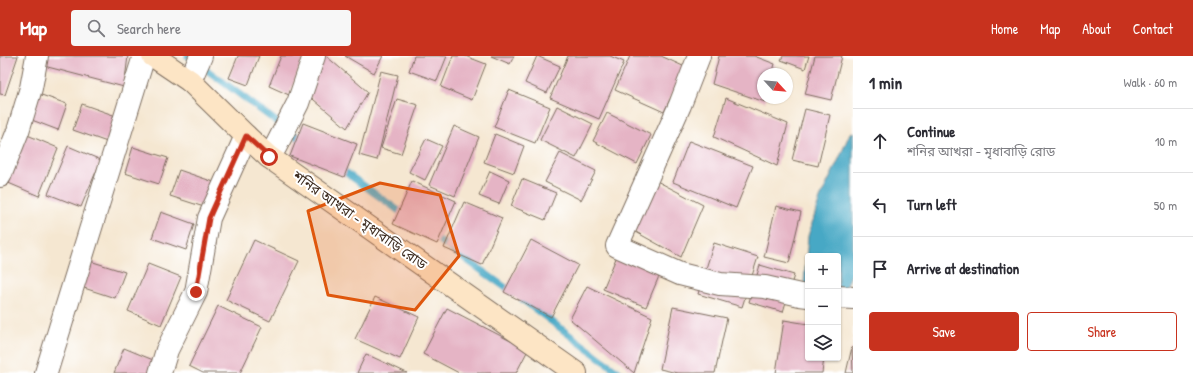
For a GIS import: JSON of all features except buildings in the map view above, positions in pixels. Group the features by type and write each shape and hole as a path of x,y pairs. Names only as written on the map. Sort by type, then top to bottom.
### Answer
{"main road":[{"name":"শনির আখরা - মৃধাবাড়ি রোড","path":"153,56 190,80 246,136 273,151 576,373"}],"street":[{"path":"0,176 20,124 31,88 37,56"},
{"path":"46,373 144,56"},
{"path":"190,80 201,56"},
{"path":"273,151 298,103 314,56"},
{"path":"700,56 680,105 617,246 680,274 720,284 764,287 805,295"},
{"path":"160,373 167,350 196,292 209,218 246,136"},
{"path":"841,297 853,298"}],"highlighted area":[{"path":"380,183 440,195 459,256 415,310 328,295 308,211"}],"water":[{"path":"853,132 853,269 844,294 841,294 841,253 807,253 808,236 820,198 850,133"}],"waterway":[{"path":"188,56 304,142"},
{"path":"338,167 406,216"},
{"path":"432,235 513,293"},
{"path":"523,300 620,373"}],"route":[{"path":"196,292 209,218 246,136 269,157"}]}
